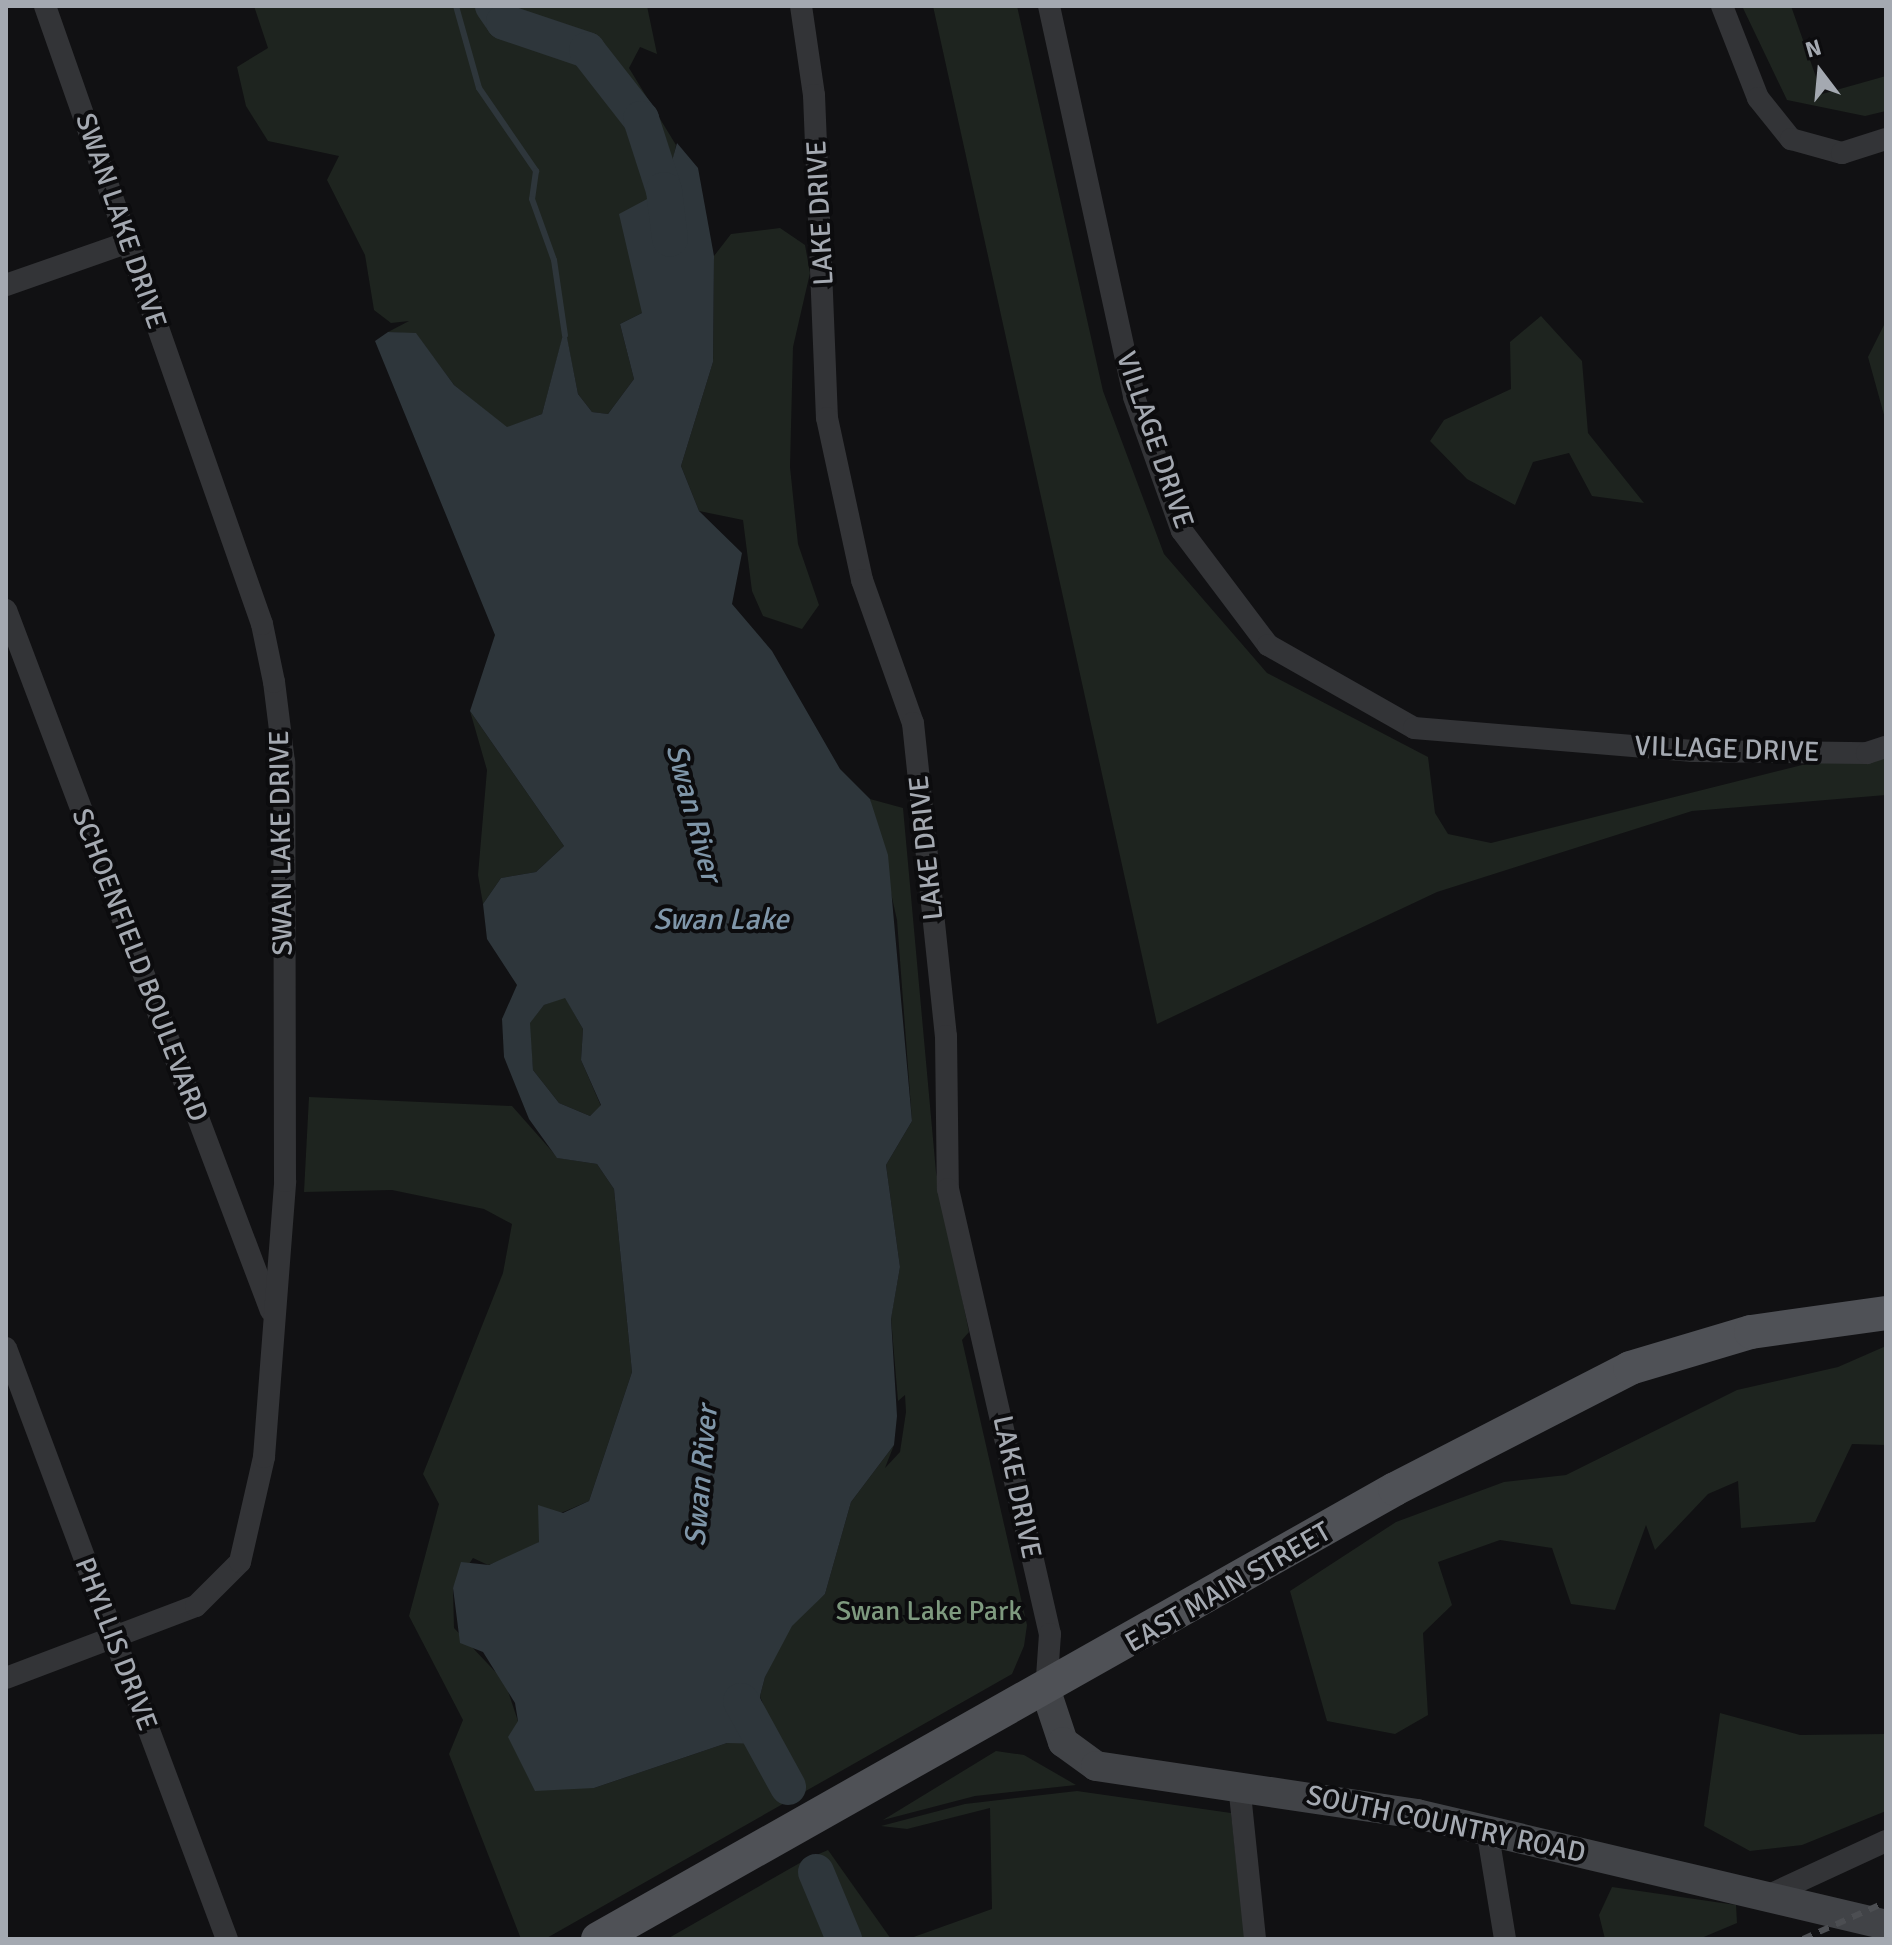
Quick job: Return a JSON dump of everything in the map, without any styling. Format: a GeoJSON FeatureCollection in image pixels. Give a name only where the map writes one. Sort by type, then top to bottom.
{"type":"FeatureCollection","features":[{"type":"Feature","properties":{"kind":"main road","name":"EAST MAIN STREET"},"geometry":{"type":"LineString","coordinates":[[598,1939],[1046,1691],[1395,1489],[1630,1368],[1751,1332],[1886,1313]]}},
{"type":"Feature","properties":{"kind":"main road","name":"SOUTH COUNTRY ROAD"},"geometry":{"type":"LineString","coordinates":[[1046,1691],[1056,1730],[1086,1763],[1239,1784],[1487,1829],[1886,1925]]}},
{"type":"Feature","properties":{"kind":"street","name":"SWAN LAKE DRIVE"},"geometry":{"type":"LineString","coordinates":[[6,1678],[196,1606],[240,1562],[264,1457],[285,1181],[284,762],[274,682],[262,624],[45,6]]}},
{"type":"Feature","properties":{"kind":"street","name":"LAKE DRIVE"},"geometry":{"type":"LineString","coordinates":[[801,6],[814,95],[827,418],[862,580],[913,723],[946,1036],[948,1189],[1050,1634],[1046,1691]]}},
{"type":"Feature","properties":{"kind":"street","name":"VILLAGE DRIVE"},"geometry":{"type":"LineString","coordinates":[[1049,6],[1134,397],[1182,531],[1268,645],[1414,728],[1693,751],[1867,753],[1886,747]]}},
{"type":"Feature","properties":{"kind":"street"},"geometry":{"type":"LineString","coordinates":[[1722,6],[1758,98],[1791,139],[1842,153],[1886,139]]}},
{"type":"Feature","properties":{"kind":"street"},"geometry":{"type":"LineString","coordinates":[[6,285],[129,242]]}},
{"type":"Feature","properties":{"kind":"street","name":"SCHOENFIELD BOULEVARD"},"geometry":{"type":"LineString","coordinates":[[6,610],[275,1319]]}},
{"type":"Feature","properties":{"kind":"street","name":"PHYLLIS DRIVE"},"geometry":{"type":"LineString","coordinates":[[6,1348],[112,1640],[227,1939]]}},
{"type":"Feature","properties":{"kind":"street"},"geometry":{"type":"LineString","coordinates":[[1239,1784],[1255,1939]]}},
{"type":"Feature","properties":{"kind":"street"},"geometry":{"type":"LineString","coordinates":[[1487,1829],[1505,1939]]}},
{"type":"Feature","properties":{"kind":"street"},"geometry":{"type":"LineString","coordinates":[[1767,1896],[1886,1841]]}},
{"type":"Feature","properties":{"kind":"green space"},"geometry":{"type":"Polygon","coordinates":[[[254,6],[647,6],[657,54],[640,47],[629,68],[676,145],[642,313],[620,324],[634,379],[608,414],[592,412],[578,394],[565,329],[542,414],[507,428],[454,385],[416,334],[388,332],[409,321],[391,323],[374,310],[365,255],[327,180],[339,156],[268,141],[246,106],[237,67],[268,48],[254,6]]]}},
{"type":"Feature","properties":{"kind":"green space"},"geometry":{"type":"Polygon","coordinates":[[[933,6],[1017,6],[1103,391],[1164,554],[1267,673],[1428,757],[1435,813],[1448,834],[1491,843],[1886,744],[1886,795],[1692,811],[1437,892],[1157,1024],[933,6]]]}},
{"type":"Feature","properties":{"kind":"green space"},"geometry":{"type":"Polygon","coordinates":[[[1742,6],[1791,6],[1822,94],[1886,76],[1886,111],[1865,116],[1787,100],[1742,6]]]}},
{"type":"Feature","properties":{"kind":"green space"},"geometry":{"type":"Polygon","coordinates":[[[780,228],[805,245],[810,273],[793,347],[790,467],[798,544],[819,605],[802,629],[763,616],[752,591],[743,520],[699,511],[681,466],[713,362],[714,256],[731,234],[780,228]]]}},
{"type":"Feature","properties":{"kind":"green space"},"geometry":{"type":"Polygon","coordinates":[[[1541,316],[1582,361],[1588,433],[1644,503],[1592,496],[1569,453],[1533,462],[1515,505],[1467,479],[1430,441],[1444,420],[1511,389],[1510,342],[1541,316]]]}},
{"type":"Feature","properties":{"kind":"green space"},"geometry":{"type":"Polygon","coordinates":[[[1886,321],[1886,422],[1868,357],[1886,321]]]}},
{"type":"Feature","properties":{"kind":"green space"},"geometry":{"type":"Polygon","coordinates":[[[470,711],[564,846],[536,872],[501,878],[483,904],[478,875],[487,770],[470,711]]]}},
{"type":"Feature","properties":{"kind":"green space","name":"Swan Lake Park"},"geometry":{"type":"Polygon","coordinates":[[[870,799],[903,808],[936,1172],[969,1332],[962,1340],[1027,1625],[1024,1646],[1012,1674],[545,1939],[521,1939],[449,1754],[463,1720],[409,1616],[439,1504],[423,1474],[503,1273],[512,1224],[484,1209],[392,1190],[304,1192],[309,1097],[512,1106],[558,1158],[597,1164],[614,1189],[632,1372],[589,1501],[540,1522],[539,1542],[524,1554],[488,1565],[473,1558],[453,1588],[454,1628],[505,1682],[518,1721],[594,1788],[727,1743],[761,1743],[763,1750],[775,1736],[760,1696],[765,1677],[790,1624],[825,1594],[851,1502],[894,1445],[885,1468],[900,1452],[906,1412],[905,1395],[898,1401],[891,1318],[900,1267],[886,1165],[912,1121],[897,920],[870,799]]]}},
{"type":"Feature","properties":{"kind":"green space"},"geometry":{"type":"Polygon","coordinates":[[[565,997],[583,1029],[581,1060],[601,1106],[590,1116],[559,1103],[533,1070],[529,1023],[544,1005],[565,997]]]}},
{"type":"Feature","properties":{"kind":"green space"},"geometry":{"type":"Polygon","coordinates":[[[1886,1346],[1886,1445],[1852,1444],[1815,1522],[1741,1528],[1738,1481],[1708,1494],[1655,1550],[1646,1525],[1615,1610],[1571,1604],[1552,1548],[1500,1540],[1438,1562],[1452,1605],[1423,1633],[1428,1715],[1395,1734],[1327,1721],[1290,1591],[1396,1522],[1504,1482],[1566,1475],[1737,1390],[1838,1367],[1886,1346]]]}},
{"type":"Feature","properties":{"kind":"green space"},"geometry":{"type":"Polygon","coordinates":[[[1720,1713],[1800,1735],[1886,1734],[1886,1811],[1802,1845],[1750,1851],[1704,1826],[1720,1713]]]}},
{"type":"Feature","properties":{"kind":"green space"},"geometry":{"type":"Polygon","coordinates":[[[996,1751],[1024,1755],[1076,1785],[975,1796],[883,1820],[996,1751]]]}},
{"type":"Feature","properties":{"kind":"green space"},"geometry":{"type":"Polygon","coordinates":[[[1077,1791],[1231,1813],[1245,1939],[908,1939],[992,1909],[990,1808],[907,1829],[881,1826],[965,1804],[1077,1791]]]}},
{"type":"Feature","properties":{"kind":"green space"},"geometry":{"type":"Polygon","coordinates":[[[828,1850],[891,1939],[667,1939],[805,1860],[828,1850]]]}},
{"type":"Feature","properties":{"kind":"green space"},"geometry":{"type":"Polygon","coordinates":[[[1612,1887],[1736,1905],[1737,1923],[1699,1939],[1605,1939],[1599,1915],[1612,1887]]]}},
{"type":"Feature","properties":{"kind":"water","name":"Swan Lake"},"geometry":{"type":"Polygon","coordinates":[[[677,143],[698,168],[714,256],[713,362],[681,466],[699,511],[742,553],[732,604],[772,651],[840,769],[870,799],[888,855],[912,1121],[886,1165],[900,1267],[891,1319],[897,1416],[894,1445],[851,1502],[825,1594],[792,1626],[765,1677],[760,1696],[766,1744],[727,1743],[594,1788],[535,1791],[508,1737],[518,1721],[515,1703],[483,1652],[460,1643],[453,1588],[461,1562],[489,1565],[539,1542],[538,1505],[563,1513],[589,1501],[632,1372],[614,1189],[597,1164],[557,1158],[529,1119],[504,1057],[502,1019],[517,985],[487,939],[483,904],[501,878],[536,872],[564,846],[470,711],[495,635],[375,341],[388,332],[416,333],[454,385],[507,427],[542,414],[565,327],[578,394],[592,412],[608,414],[634,379],[620,324],[642,313],[619,214],[664,190],[677,143]],[[565,998],[544,1005],[530,1023],[533,1070],[559,1103],[590,1116],[601,1105],[581,1060],[583,1029],[565,998]]]}},
{"type":"Feature","properties":{"kind":"waterway"},"geometry":{"type":"LineString","coordinates":[[456,6],[479,88],[536,171],[532,199],[554,260],[565,335]]}},
{"type":"Feature","properties":{"kind":"waterway","name":"Swan River"},"geometry":{"type":"LineString","coordinates":[[493,6],[504,22],[587,50],[641,119],[664,190],[670,239]]}},
{"type":"Feature","properties":{"kind":"waterway","name":"Swan River"},"geometry":{"type":"LineString","coordinates":[[741,1701],[788,1787]]}},
{"type":"Feature","properties":{"kind":"waterway","name":"Swan River"},"geometry":{"type":"LineString","coordinates":[[816,1872],[844,1939]]}},
{"type":"Feature","properties":{"kind":"railway"},"geometry":{"type":"LineString","coordinates":[[1803,1939],[1886,1902]]}}]}
